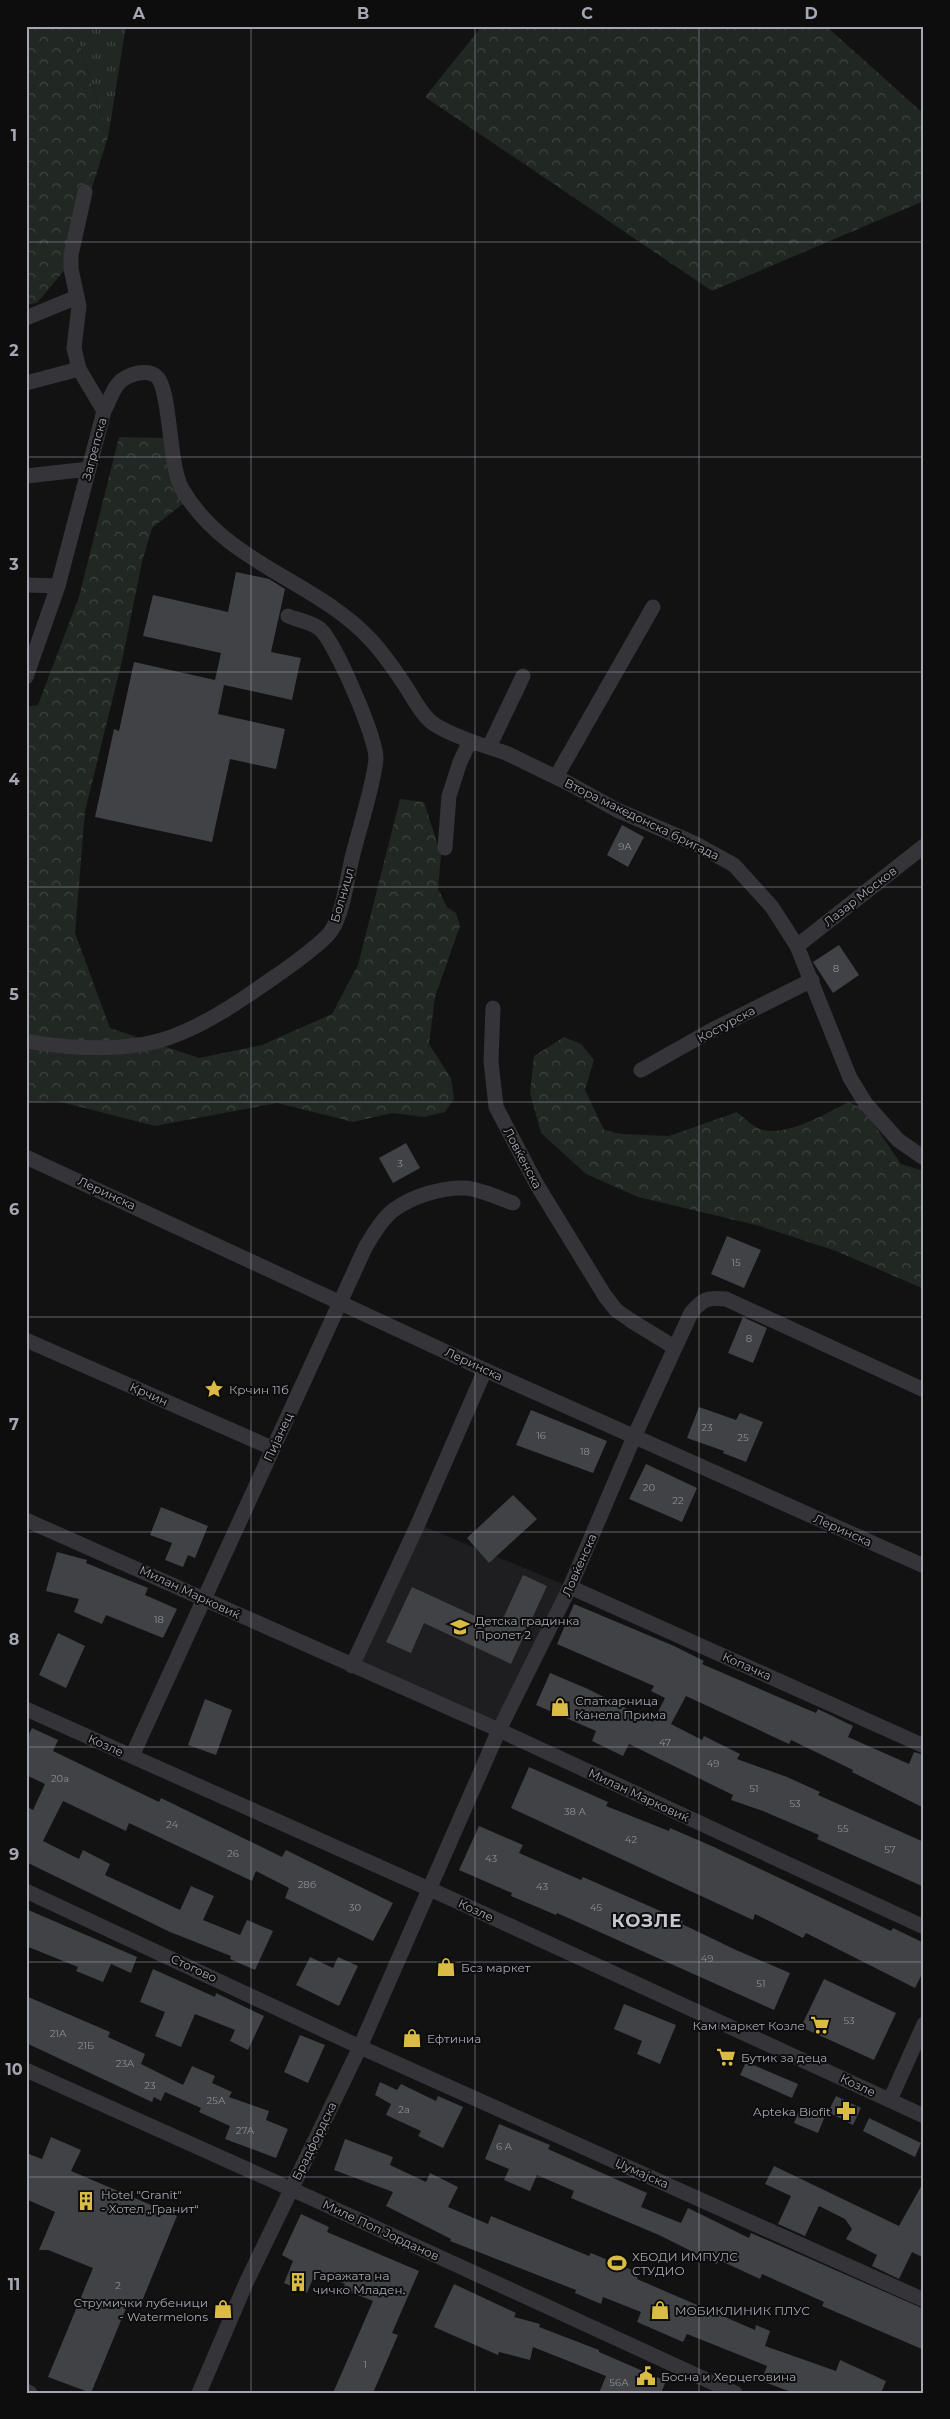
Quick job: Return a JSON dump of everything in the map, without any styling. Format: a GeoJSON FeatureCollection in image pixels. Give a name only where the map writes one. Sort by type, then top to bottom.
{"type":"FeatureCollection","features":[{"type":"Feature","properties":{"kind":"street","name":"Загрепска"},"geometry":{"type":"LineString","coordinates":[[26,677],[58,586],[104,411],[79,369],[74,348],[79,306],[70,255],[84,192]]}},
{"type":"Feature","properties":{"kind":"street"},"geometry":{"type":"LineString","coordinates":[[26,318],[77,297]]}},
{"type":"Feature","properties":{"kind":"street"},"geometry":{"type":"LineString","coordinates":[[26,383],[79,369]]}},
{"type":"Feature","properties":{"kind":"street","name":"Втора македонска бригада"},"geometry":{"type":"LineString","coordinates":[[104,411],[119,382],[136,374],[147,372],[156,376],[162,384],[165,397],[171,456],[181,487],[197,510],[231,543],[252,560],[339,612],[370,638],[397,673],[428,719],[440,728],[489,747],[556,777],[618,810],[696,844],[734,865],[772,907],[797,946],[850,1078],[866,1104],[898,1140],[924,1158]]}},
{"type":"Feature","properties":{"kind":"street"},"geometry":{"type":"LineString","coordinates":[[26,476],[89,469]]}},
{"type":"Feature","properties":{"kind":"street"},"geometry":{"type":"LineString","coordinates":[[26,585],[58,586]]}},
{"type":"Feature","properties":{"kind":"street"},"geometry":{"type":"LineString","coordinates":[[556,777],[653,607]]}},
{"type":"Feature","properties":{"kind":"street","name":"Болницл"},"geometry":{"type":"LineString","coordinates":[[26,1041],[52,1046],[83,1048],[138,1044],[167,1038],[196,1027],[246,997],[283,971],[331,931],[343,896],[376,758],[370,729],[334,649],[319,628],[288,616]]}},
{"type":"Feature","properties":{"kind":"street"},"geometry":{"type":"LineString","coordinates":[[489,747],[523,676]]}},
{"type":"Feature","properties":{"kind":"street"},"geometry":{"type":"LineString","coordinates":[[445,848],[448,796],[470,741]]}},
{"type":"Feature","properties":{"kind":"street","name":"Лазар Москов"},"geometry":{"type":"LineString","coordinates":[[797,946],[924,846]]}},
{"type":"Feature","properties":{"kind":"street","name":"Костурска"},"geometry":{"type":"LineString","coordinates":[[641,1070],[712,1030],[812,980]]}},
{"type":"Feature","properties":{"kind":"street","name":"Ловќенска"},"geometry":{"type":"LineString","coordinates":[[494,1008],[491,1061],[496,1107],[519,1153],[600,1288],[616,1310],[674,1347]]}},
{"type":"Feature","properties":{"kind":"street","name":"Леринска"},"geometry":{"type":"LineString","coordinates":[[26,1157],[485,1370],[924,1566]]}},
{"type":"Feature","properties":{"kind":"street","name":"Пијанец"},"geometry":{"type":"LineString","coordinates":[[132,1756],[364,1248],[381,1224],[395,1209],[426,1195],[466,1188],[513,1203]]}},
{"type":"Feature","properties":{"kind":"street","name":"Ловќенска"},"geometry":{"type":"LineString","coordinates":[[429,1890],[499,1730],[570,1587],[674,1347],[691,1313],[701,1301],[713,1298],[726,1299],[924,1390]]}},
{"type":"Feature","properties":{"kind":"street","name":"Крчин"},"geometry":{"type":"LineString","coordinates":[[26,1340],[272,1448]]}},
{"type":"Feature","properties":{"kind":"street"},"geometry":{"type":"LineString","coordinates":[[352,1666],[418,1524],[485,1370]]}},
{"type":"Feature","properties":{"kind":"street","name":"Милан Марковиќ"},"geometry":{"type":"LineString","coordinates":[[26,1520],[499,1730],[924,1927]]}},
{"type":"Feature","properties":{"kind":"street","name":"Копачка"},"geometry":{"type":"LineString","coordinates":[[570,1587],[924,1746]]}},
{"type":"Feature","properties":{"kind":"street","name":"Козле"},"geometry":{"type":"LineString","coordinates":[[26,1709],[429,1890],[924,2116]]}},
{"type":"Feature","properties":{"kind":"street","name":"Брадфордска"},"geometry":{"type":"LineString","coordinates":[[199,2393],[242,2292],[360,2046],[429,1890]]}},
{"type":"Feature","properties":{"kind":"street","name":"Стогово"},"geometry":{"type":"LineString","coordinates":[[26,1891],[360,2046]]}},
{"type":"Feature","properties":{"kind":"street"},"geometry":{"type":"LineString","coordinates":[[890,2100],[924,2024]]}},
{"type":"Feature","properties":{"kind":"street","name":"Џумајска"},"geometry":{"type":"LineString","coordinates":[[360,2046],[924,2300]]}},
{"type":"Feature","properties":{"kind":"street","name":"Миле Поп Јорданов"},"geometry":{"type":"LineString","coordinates":[[26,2070],[735,2393]]}},
{"type":"Feature","properties":{"kind":"shaded area","name":"Детска градинка Пролет 2"},"geometry":{"type":"Polygon","coordinates":[[[418,1524],[570,1587],[499,1730],[352,1666],[418,1524]]]}},
{"type":"Feature","properties":{"kind":"green space"},"geometry":{"type":"Polygon","coordinates":[[[26,26],[74,26],[108,137],[67,267],[37,303],[26,305],[26,26]]]}},
{"type":"Feature","properties":{"kind":"green space"},"geometry":{"type":"Polygon","coordinates":[[[74,26],[126,26],[108,137],[74,26]]]}},
{"type":"Feature","properties":{"kind":"green space"},"geometry":{"type":"Polygon","coordinates":[[[482,26],[826,26],[924,114],[924,201],[712,291],[425,97],[482,26]]]}},
{"type":"Feature","properties":{"kind":"green space"},"geometry":{"type":"Polygon","coordinates":[[[119,437],[163,438],[189,499],[152,528],[142,562],[122,661],[85,811],[75,933],[110,1028],[199,1058],[262,1045],[332,1014],[358,965],[400,799],[424,802],[441,855],[438,889],[447,907],[456,913],[460,926],[435,997],[429,1044],[451,1078],[454,1099],[445,1112],[424,1117],[392,1113],[353,1122],[277,1103],[155,1126],[57,1101],[26,1102],[26,707],[38,705],[79,597],[119,437]]]}},
{"type":"Feature","properties":{"kind":"green space"},"geometry":{"type":"Polygon","coordinates":[[[564,1037],[581,1044],[594,1060],[585,1090],[604,1130],[621,1134],[669,1136],[737,1112],[756,1127],[777,1131],[815,1119],[848,1102],[863,1108],[901,1164],[924,1171],[924,1289],[836,1251],[760,1226],[638,1197],[586,1174],[541,1133],[530,1093],[534,1056],[564,1037]]]}},
{"type":"Feature","properties":{"kind":"building"},"geometry":{"type":"Polygon","coordinates":[[[236,572],[269,579],[285,589],[271,652],[301,658],[292,700],[224,685],[218,714],[285,729],[276,769],[230,759],[212,842],[95,817],[114,729],[119,731],[134,662],[215,680],[221,653],[143,636],[153,595],[228,612],[236,572]]]}},
{"type":"Feature","properties":{"kind":"building"},"geometry":{"type":"Polygon","coordinates":[[[622,825],[644,837],[628,867],[607,855],[622,825]]]}},
{"type":"Feature","properties":{"kind":"building"},"geometry":{"type":"Polygon","coordinates":[[[839,945],[859,975],[833,993],[813,962],[839,945]]]}},
{"type":"Feature","properties":{"kind":"building"},"geometry":{"type":"Polygon","coordinates":[[[406,1143],[420,1168],[393,1183],[379,1158],[406,1143]]]}},
{"type":"Feature","properties":{"kind":"building"},"geometry":{"type":"Polygon","coordinates":[[[727,1236],[761,1250],[744,1288],[711,1274],[727,1236]]]}},
{"type":"Feature","properties":{"kind":"building"},"geometry":{"type":"Polygon","coordinates":[[[743,1317],[767,1328],[753,1363],[728,1353],[743,1317]]]}},
{"type":"Feature","properties":{"kind":"building"},"geometry":{"type":"Polygon","coordinates":[[[699,1407],[736,1420],[740,1413],[763,1422],[746,1462],[723,1453],[724,1451],[687,1438],[699,1407]]]}},
{"type":"Feature","properties":{"kind":"building"},"geometry":{"type":"Polygon","coordinates":[[[531,1410],[607,1441],[593,1473],[516,1445],[531,1410]]]}},
{"type":"Feature","properties":{"kind":"building"},"geometry":{"type":"Polygon","coordinates":[[[646,1464],[697,1488],[682,1522],[629,1499],[646,1464]]]}},
{"type":"Feature","properties":{"kind":"building"},"geometry":{"type":"Polygon","coordinates":[[[513,1495],[537,1519],[489,1563],[467,1538],[513,1495]]]}},
{"type":"Feature","properties":{"kind":"building"},"geometry":{"type":"Polygon","coordinates":[[[161,1507],[208,1526],[195,1558],[188,1555],[183,1567],[165,1560],[172,1543],[150,1535],[161,1507]]]}},
{"type":"Feature","properties":{"kind":"building"},"geometry":{"type":"Polygon","coordinates":[[[57,1552],[87,1560],[86,1563],[148,1588],[145,1595],[177,1609],[163,1638],[106,1615],[102,1624],[74,1612],[79,1599],[46,1591],[57,1552]]]}},
{"type":"Feature","properties":{"kind":"building","name":"Детска градинка Пролет 2"},"geometry":{"type":"Polygon","coordinates":[[[523,1575],[547,1586],[511,1664],[424,1623],[411,1653],[386,1642],[412,1587],[499,1627],[523,1575]]]}},
{"type":"Feature","properties":{"kind":"building"},"geometry":{"type":"Polygon","coordinates":[[[574,1604],[674,1646],[704,1661],[702,1664],[776,1696],[816,1713],[818,1709],[853,1726],[848,1737],[909,1764],[914,1752],[924,1755],[924,1808],[852,1772],[853,1770],[791,1740],[789,1744],[686,1696],[671,1724],[702,1740],[704,1736],[740,1754],[737,1759],[787,1777],[820,1792],[818,1795],[924,1842],[924,1887],[817,1839],[819,1835],[763,1811],[731,1800],[733,1795],[629,1744],[623,1756],[592,1741],[596,1731],[536,1705],[550,1673],[588,1689],[653,1722],[665,1698],[651,1691],[654,1686],[557,1644],[574,1604]]]}},
{"type":"Feature","properties":{"kind":"building"},"geometry":{"type":"Polygon","coordinates":[[[58,1633],[85,1646],[66,1688],[39,1675],[58,1633]]]}},
{"type":"Feature","properties":{"kind":"building"},"geometry":{"type":"Polygon","coordinates":[[[205,1699],[232,1710],[216,1755],[188,1745],[205,1699]]]}},
{"type":"Feature","properties":{"kind":"building"},"geometry":{"type":"Polygon","coordinates":[[[32,1728],[58,1740],[53,1751],[159,1802],[161,1798],[282,1857],[286,1850],[393,1903],[373,1941],[285,1898],[289,1888],[256,1871],[252,1881],[129,1823],[126,1831],[63,1801],[43,1841],[79,1859],[83,1850],[110,1864],[105,1875],[180,1910],[191,1886],[214,1896],[203,1920],[240,1935],[247,1920],[273,1931],[255,1970],[230,1959],[231,1956],[170,1932],[26,1862],[26,1806],[33,1810],[45,1784],[26,1775],[26,1740],[32,1728]]]}},
{"type":"Feature","properties":{"kind":"building"},"geometry":{"type":"Polygon","coordinates":[[[529,1767],[608,1802],[606,1806],[669,1831],[670,1828],[891,1931],[893,1928],[924,1943],[924,1970],[915,1988],[806,1933],[803,1938],[755,1914],[753,1920],[511,1808],[529,1767]]]}},
{"type":"Feature","properties":{"kind":"building"},"geometry":{"type":"Polygon","coordinates":[[[479,1826],[523,1845],[519,1853],[581,1880],[583,1877],[683,1921],[682,1924],[790,1973],[774,2010],[557,1913],[556,1915],[511,1896],[512,1893],[459,1870],[479,1826]]]}},
{"type":"Feature","properties":{"kind":"building"},"geometry":{"type":"Polygon","coordinates":[[[26,1909],[137,1957],[131,1973],[111,1964],[103,1982],[76,1971],[78,1967],[26,1946],[26,1909]]]}},
{"type":"Feature","properties":{"kind":"building"},"geometry":{"type":"Polygon","coordinates":[[[310,1957],[333,1968],[338,1957],[358,1966],[339,2006],[296,1985],[310,1957]]]}},
{"type":"Feature","properties":{"kind":"building"},"geometry":{"type":"Polygon","coordinates":[[[153,1969],[215,1997],[216,1993],[264,2016],[248,2050],[230,2041],[235,2030],[195,2014],[181,2047],[155,2036],[165,2012],[140,2002],[153,1969]]]}},
{"type":"Feature","properties":{"kind":"building"},"geometry":{"type":"Polygon","coordinates":[[[824,1979],[896,2013],[874,2060],[801,2027],[824,1979]]]}},
{"type":"Feature","properties":{"kind":"building"},"geometry":{"type":"Polygon","coordinates":[[[26,1996],[110,2032],[108,2037],[145,2054],[141,2064],[183,2085],[192,2066],[215,2076],[212,2083],[232,2092],[229,2097],[269,2111],[266,2120],[288,2129],[276,2158],[225,2139],[230,2126],[199,2112],[201,2108],[165,2092],[161,2101],[154,2097],[152,2102],[26,2043],[26,1996]]]}},
{"type":"Feature","properties":{"kind":"building"},"geometry":{"type":"Polygon","coordinates":[[[624,2004],[676,2025],[660,2064],[637,2054],[642,2041],[614,2029],[624,2004]]]}},
{"type":"Feature","properties":{"kind":"building"},"geometry":{"type":"Polygon","coordinates":[[[300,2035],[325,2045],[308,2083],[284,2072],[300,2035]]]}},
{"type":"Feature","properties":{"kind":"building"},"geometry":{"type":"Polygon","coordinates":[[[746,2062],[798,2084],[792,2098],[740,2075],[746,2062]]]}},
{"type":"Feature","properties":{"kind":"building"},"geometry":{"type":"Polygon","coordinates":[[[380,2082],[397,2090],[401,2084],[436,2101],[438,2096],[463,2107],[443,2148],[418,2136],[421,2131],[386,2115],[391,2104],[375,2095],[380,2082]]]}},
{"type":"Feature","properties":{"kind":"building"},"geometry":{"type":"Polygon","coordinates":[[[836,2096],[861,2108],[853,2125],[828,2112],[836,2096]]]}},
{"type":"Feature","properties":{"kind":"building"},"geometry":{"type":"Polygon","coordinates":[[[801,2106],[825,2116],[818,2133],[794,2123],[801,2106]]]}},
{"type":"Feature","properties":{"kind":"building"},"geometry":{"type":"Polygon","coordinates":[[[869,2118],[921,2143],[915,2157],[863,2131],[869,2118]]]}},
{"type":"Feature","properties":{"kind":"building"},"geometry":{"type":"Polygon","coordinates":[[[499,2124],[550,2145],[548,2149],[647,2193],[641,2207],[681,2223],[688,2208],[749,2238],[751,2233],[924,2309],[924,2350],[822,2306],[824,2302],[762,2274],[760,2279],[719,2260],[717,2264],[659,2235],[571,2198],[574,2191],[537,2175],[530,2191],[504,2180],[509,2169],[485,2159],[499,2124]]]}},
{"type":"Feature","properties":{"kind":"building"},"geometry":{"type":"Polygon","coordinates":[[[51,2137],[81,2150],[71,2171],[177,2216],[140,2306],[129,2301],[91,2393],[48,2377],[93,2268],[48,2250],[39,2250],[55,2212],[26,2199],[26,2153],[42,2159],[51,2137]]]}},
{"type":"Feature","properties":{"kind":"building"},"geometry":{"type":"Polygon","coordinates":[[[345,2139],[393,2157],[390,2165],[426,2182],[430,2173],[458,2187],[448,2207],[488,2224],[491,2216],[589,2256],[591,2253],[639,2273],[637,2279],[755,2330],[756,2325],[770,2331],[765,2346],[836,2371],[840,2360],[886,2381],[881,2393],[794,2393],[761,2381],[767,2366],[687,2334],[683,2342],[637,2322],[641,2312],[603,2297],[601,2304],[575,2293],[576,2290],[450,2241],[451,2239],[386,2206],[393,2192],[334,2170],[345,2139]]]}},
{"type":"Feature","properties":{"kind":"building"},"geometry":{"type":"Polygon","coordinates":[[[774,2166],[899,2226],[924,2181],[924,2258],[912,2252],[899,2279],[872,2266],[877,2255],[846,2239],[852,2229],[845,2219],[819,2206],[805,2236],[778,2224],[791,2196],[765,2184],[774,2166]]]}},
{"type":"Feature","properties":{"kind":"building"},"geometry":{"type":"Polygon","coordinates":[[[301,2214],[329,2227],[327,2232],[419,2271],[392,2333],[398,2335],[373,2393],[333,2393],[373,2301],[343,2289],[345,2284],[316,2271],[307,2293],[284,2283],[293,2261],[282,2255],[301,2214]]]}},
{"type":"Feature","properties":{"kind":"building"},"geometry":{"type":"Polygon","coordinates":[[[454,2284],[516,2313],[514,2317],[540,2324],[539,2327],[599,2350],[599,2352],[666,2381],[661,2393],[599,2393],[606,2376],[533,2347],[530,2360],[499,2352],[498,2355],[434,2327],[454,2284]]]}},
{"type":"Feature","properties":{"kind":"place","name":"Крчин 11б"},"geometry":{"type":"Point","coordinates":[214,1389]}},
{"type":"Feature","properties":{"kind":"place","name":"Детска градинка Пролет 2"},"geometry":{"type":"Point","coordinates":[460,1627]}},
{"type":"Feature","properties":{"kind":"place","name":"Спаткарница Канела Прима"},"geometry":{"type":"Point","coordinates":[560,1707]}},
{"type":"Feature","properties":{"kind":"place","name":"Бсз маркет"},"geometry":{"type":"Point","coordinates":[446,1967]}},
{"type":"Feature","properties":{"kind":"place","name":"Кам маркет Козле"},"geometry":{"type":"Point","coordinates":[820,2025]}},
{"type":"Feature","properties":{"kind":"place","name":"Ефтиниа"},"geometry":{"type":"Point","coordinates":[412,2038]}},
{"type":"Feature","properties":{"kind":"place","name":"Бутик за деца"},"geometry":{"type":"Point","coordinates":[726,2057]}},
{"type":"Feature","properties":{"kind":"place","name":"Apteka Biofit"},"geometry":{"type":"Point","coordinates":[846,2111]}},
{"type":"Feature","properties":{"kind":"place","name":"Hotel \"Granit\" - Хотел „Гранит“"},"geometry":{"type":"Point","coordinates":[86,2201]}},
{"type":"Feature","properties":{"kind":"place","name":"ХБОДИ ИМПУЛС СТУДИО"},"geometry":{"type":"Point","coordinates":[617,2263]}},
{"type":"Feature","properties":{"kind":"place","name":"Гаражата на чичко Младен."},"geometry":{"type":"Point","coordinates":[298,2282]}},
{"type":"Feature","properties":{"kind":"place","name":"Струмички лубеници - Watermelons"},"geometry":{"type":"Point","coordinates":[223,2309]}},
{"type":"Feature","properties":{"kind":"place","name":"МОБИКЛИНИК ПЛУС"},"geometry":{"type":"Point","coordinates":[660,2310]}},
{"type":"Feature","properties":{"kind":"place","name":"Босна и Херцеговина"},"geometry":{"type":"Point","coordinates":[646,2376]}},
{"type":"Feature","properties":{"kind":"district","name":"КОЗЛЕ"},"geometry":{"type":"Point","coordinates":[647,1921]}}]}
